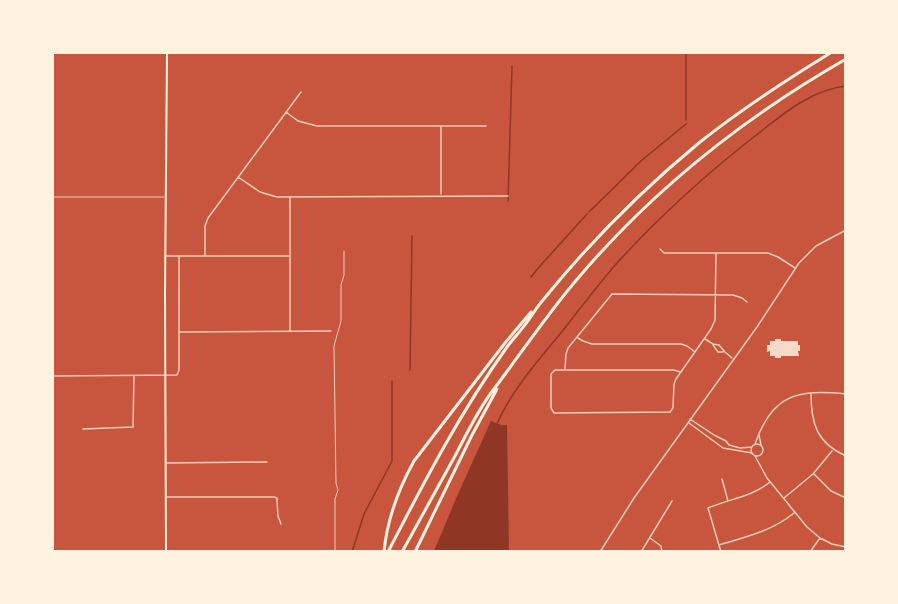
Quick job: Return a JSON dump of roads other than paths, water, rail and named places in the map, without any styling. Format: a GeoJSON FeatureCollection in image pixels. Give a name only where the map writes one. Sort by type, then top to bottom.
{"type":"FeatureCollection","features":[{"type":"Feature","properties":{"kind":"highway"},"geometry":{"type":"LineString","coordinates":[[386,552],[389,522],[399,492],[414,461],[505,342],[614,220],[664,173],[746,107],[832,52]]}},
{"type":"Feature","properties":{"kind":"highway"},"geometry":{"type":"LineString","coordinates":[[415,552],[501,382],[536,331],[575,282],[651,202],[710,151],[756,116],[846,59]]}},
{"type":"Feature","properties":{"kind":"highway"},"geometry":{"type":"LineString","coordinates":[[386,552],[470,403],[541,302]]}},
{"type":"Feature","properties":{"kind":"highway"},"geometry":{"type":"LineString","coordinates":[[402,552],[472,425],[491,393],[501,382]]}},
{"type":"Feature","properties":{"kind":"main road"},"geometry":{"type":"LineString","coordinates":[[166,552],[167,52]]}},
{"type":"Feature","properties":{"kind":"street"},"geometry":{"type":"LineString","coordinates":[[205,256],[206,222],[301,92]]}},
{"type":"Feature","properties":{"kind":"street"},"geometry":{"type":"LineString","coordinates":[[286,112],[298,121],[317,126],[486,126]]}},
{"type":"Feature","properties":{"kind":"street"},"geometry":{"type":"LineString","coordinates":[[441,126],[441,196]]}},
{"type":"Feature","properties":{"kind":"street"},"geometry":{"type":"LineString","coordinates":[[238,177],[260,192],[277,197],[508,196]]}},
{"type":"Feature","properties":{"kind":"street"},"geometry":{"type":"LineString","coordinates":[[290,197],[290,332]]}},
{"type":"Feature","properties":{"kind":"street"},"geometry":{"type":"LineString","coordinates":[[600,552],[634,498],[772,305],[795,268],[816,246],[846,230]]}},
{"type":"Feature","properties":{"kind":"street"},"geometry":{"type":"LineString","coordinates":[[660,249],[668,253],[768,253],[795,268]]}},
{"type":"Feature","properties":{"kind":"street"},"geometry":{"type":"LineString","coordinates":[[680,372],[674,370],[555,370],[551,374],[551,408],[554,413],[670,412],[674,408],[674,384],[715,321],[716,254]]}},
{"type":"Feature","properties":{"kind":"street"},"geometry":{"type":"LineString","coordinates":[[165,256],[290,256]]}},
{"type":"Feature","properties":{"kind":"street"},"geometry":{"type":"LineString","coordinates":[[52,376],[175,375],[179,370],[179,256]]}},
{"type":"Feature","properties":{"kind":"street"},"geometry":{"type":"LineString","coordinates":[[565,370],[568,348],[610,296],[616,294],[716,295],[736,296],[747,302]]}},
{"type":"Feature","properties":{"kind":"street"},"geometry":{"type":"LineString","coordinates":[[179,332],[331,331]]}},
{"type":"Feature","properties":{"kind":"street"},"geometry":{"type":"LineString","coordinates":[[577,337],[592,344],[681,344],[695,352]]}},
{"type":"Feature","properties":{"kind":"street"},"geometry":{"type":"LineString","coordinates":[[705,338],[718,352],[725,352]]}},
{"type":"Feature","properties":{"kind":"street"},"geometry":{"type":"LineString","coordinates":[[713,344],[719,345],[734,359]]}},
{"type":"Feature","properties":{"kind":"street"},"geometry":{"type":"LineString","coordinates":[[83,429],[133,427],[134,375]]}},
{"type":"Feature","properties":{"kind":"street"},"geometry":{"type":"LineString","coordinates":[[690,418],[729,445],[752,447],[766,418],[778,405],[794,396],[811,393],[846,394]]}},
{"type":"Feature","properties":{"kind":"street"},"geometry":{"type":"LineString","coordinates":[[811,393],[811,414],[821,438],[833,449],[846,456]]}},
{"type":"Feature","properties":{"kind":"street"},"geometry":{"type":"LineString","coordinates":[[688,422],[723,448],[752,453],[770,482],[810,531],[832,544],[846,547]]}},
{"type":"Feature","properties":{"kind":"street"},"geometry":{"type":"LineString","coordinates":[[759,434],[764,450],[760,465]]}},
{"type":"Feature","properties":{"kind":"street"},"geometry":{"type":"LineString","coordinates":[[717,445],[721,438]]}},
{"type":"Feature","properties":{"kind":"street"},"geometry":{"type":"LineString","coordinates":[[755,444],[761,445]]}},
{"type":"Feature","properties":{"kind":"street"},"geometry":{"type":"LineString","coordinates":[[752,447],[752,453]]}},
{"type":"Feature","properties":{"kind":"street"},"geometry":{"type":"LineString","coordinates":[[783,498],[813,474],[833,449]]}},
{"type":"Feature","properties":{"kind":"street"},"geometry":{"type":"LineString","coordinates":[[755,456],[761,455]]}},
{"type":"Feature","properties":{"kind":"street"},"geometry":{"type":"LineString","coordinates":[[165,463],[267,462]]}},
{"type":"Feature","properties":{"kind":"street"},"geometry":{"type":"LineString","coordinates":[[813,474],[827,488],[846,498]]}},
{"type":"Feature","properties":{"kind":"street"},"geometry":{"type":"LineString","coordinates":[[722,478],[729,501]]}},
{"type":"Feature","properties":{"kind":"street"},"geometry":{"type":"LineString","coordinates":[[721,552],[708,508],[758,492],[770,482]]}},
{"type":"Feature","properties":{"kind":"street"},"geometry":{"type":"LineString","coordinates":[[166,497],[274,497],[277,498],[281,524]]}},
{"type":"Feature","properties":{"kind":"street"},"geometry":{"type":"LineString","coordinates":[[640,552],[672,501]]}},
{"type":"Feature","properties":{"kind":"street"},"geometry":{"type":"LineString","coordinates":[[719,545],[770,529],[795,512]]}},
{"type":"Feature","properties":{"kind":"street"},"geometry":{"type":"LineString","coordinates":[[649,537],[661,546],[662,552]]}},
{"type":"Feature","properties":{"kind":"street"},"geometry":{"type":"LineString","coordinates":[[810,552],[820,538]]}},
{"type":"Feature","properties":{"kind":"street"},"geometry":{"type":"LineString","coordinates":[[177,552],[206,551]]}},
{"type":"Feature","properties":{"kind":"lane"},"geometry":{"type":"LineString","coordinates":[[52,197],[166,197]]}},
{"type":"Feature","properties":{"kind":"lane"},"geometry":{"type":"LineString","coordinates":[[335,552],[335,499],[338,490],[336,483],[334,346],[341,321],[344,251]]}},
{"type":"Feature","properties":{"kind":"waterway"},"geometry":{"type":"LineString","coordinates":[[686,52],[686,120]]}},
{"type":"Feature","properties":{"kind":"waterway"},"geometry":{"type":"LineString","coordinates":[[508,201],[512,66]]}},
{"type":"Feature","properties":{"kind":"waterway"},"geometry":{"type":"LineString","coordinates":[[497,424],[517,388],[595,289],[666,213],[718,166],[786,112],[820,93],[846,86]]}},
{"type":"Feature","properties":{"kind":"waterway"},"geometry":{"type":"LineString","coordinates":[[589,212],[642,160],[686,124]]}},
{"type":"Feature","properties":{"kind":"waterway"},"geometry":{"type":"LineString","coordinates":[[531,277],[587,214]]}},
{"type":"Feature","properties":{"kind":"waterway"},"geometry":{"type":"LineString","coordinates":[[410,370],[412,236]]}},
{"type":"Feature","properties":{"kind":"waterway"},"geometry":{"type":"LineString","coordinates":[[352,552],[364,514],[392,461],[392,381]]}}]}
